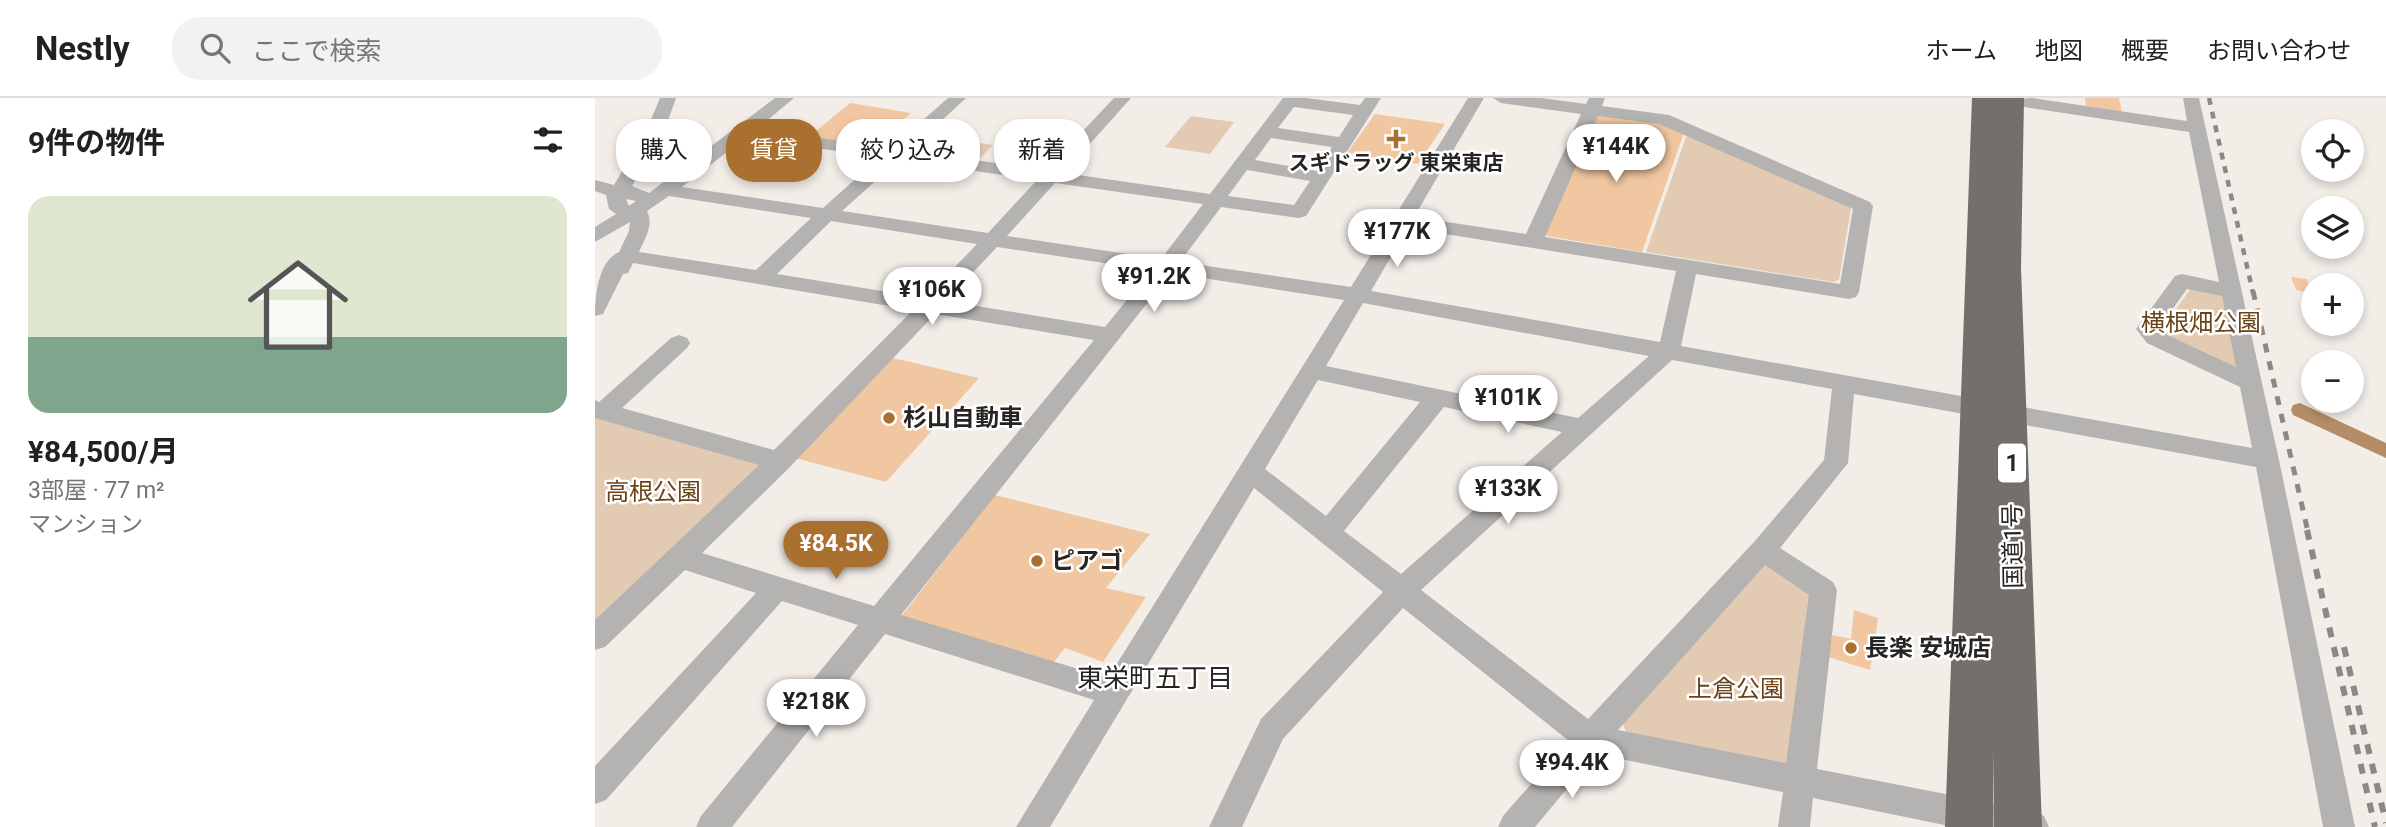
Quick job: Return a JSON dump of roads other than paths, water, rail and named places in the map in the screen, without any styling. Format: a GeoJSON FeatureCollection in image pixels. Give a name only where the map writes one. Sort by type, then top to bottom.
{"type":"FeatureCollection","features":[{"type":"Feature","properties":{"kind":"highway","name":"国道1号"},"geometry":{"type":"LineString","coordinates":[[1970,820],[2006,268],[2002,99]]}},
{"type":"Feature","properties":{"kind":"highway","name":"国道1号"},"geometry":{"type":"LineString","coordinates":[[1995,411],[2023,826]]}},
{"type":"Feature","properties":{"kind":"street"},"geometry":{"type":"LineString","coordinates":[[595,323],[639,231],[638,208],[621,187],[656,129],[668,98]]}},
{"type":"Feature","properties":{"kind":"street"},"geometry":{"type":"LineString","coordinates":[[758,119],[786,98]]}},
{"type":"Feature","properties":{"kind":"street"},"geometry":{"type":"LineString","coordinates":[[934,119],[958,98]]}},
{"type":"Feature","properties":{"kind":"street"},"geometry":{"type":"LineString","coordinates":[[1090,134],[1123,98]]}},
{"type":"Feature","properties":{"kind":"street"},"geometry":{"type":"LineString","coordinates":[[1031,827],[1251,472],[1476,98]]}},
{"type":"Feature","properties":{"kind":"street"},"geometry":{"type":"LineString","coordinates":[[1402,221],[1849,292],[1863,206],[1663,119],[1594,104],[1501,98]]}},
{"type":"Feature","properties":{"kind":"street"},"geometry":{"type":"LineString","coordinates":[[2191,98],[2267,460],[2339,827]]}},
{"type":"Feature","properties":{"kind":"street"},"geometry":{"type":"LineString","coordinates":[[712,827],[1166,266],[1215,201],[1243,164],[1268,132],[1291,99],[1368,104],[1299,212],[1215,201],[1079,182]]}},
{"type":"Feature","properties":{"kind":"street"},"geometry":{"type":"LineString","coordinates":[[2002,99],[2197,128]]}},
{"type":"Feature","properties":{"kind":"street"},"geometry":{"type":"LineString","coordinates":[[1533,240],[1594,104]]}},
{"type":"Feature","properties":{"kind":"street"},"geometry":{"type":"LineString","coordinates":[[1268,132],[1343,143]]}},
{"type":"Feature","properties":{"kind":"street"},"geometry":{"type":"LineString","coordinates":[[595,236],[666,190],[726,143]]}},
{"type":"Feature","properties":{"kind":"street"},"geometry":{"type":"LineString","coordinates":[[1243,164],[1321,177]]}},
{"type":"Feature","properties":{"kind":"street"},"geometry":{"type":"LineString","coordinates":[[761,277],[863,182]]}},
{"type":"Feature","properties":{"kind":"street"},"geometry":{"type":"LineString","coordinates":[[595,638],[779,461],[1046,182]]}},
{"type":"Feature","properties":{"kind":"street"},"geometry":{"type":"LineString","coordinates":[[597,185],[615,192],[618,209],[638,208]]}},
{"type":"Feature","properties":{"kind":"street"},"geometry":{"type":"LineString","coordinates":[[666,190],[1356,295],[2267,460]]}},
{"type":"Feature","properties":{"kind":"street"},"geometry":{"type":"LineString","coordinates":[[595,309],[619,259],[627,256],[1109,335]]}},
{"type":"Feature","properties":{"kind":"street"},"geometry":{"type":"LineString","coordinates":[[1225,827],[1272,729],[1402,590],[1669,350],[1688,265]]}},
{"type":"Feature","properties":{"kind":"street"},"geometry":{"type":"LineString","coordinates":[[2232,291],[2182,281],[2147,329],[2155,338],[2249,382]]}},
{"type":"Feature","properties":{"kind":"street"},"geometry":{"type":"LineString","coordinates":[[600,410],[679,343]]}},
{"type":"Feature","properties":{"kind":"street"},"geometry":{"type":"LineString","coordinates":[[1311,371],[1584,428]]}},
{"type":"Feature","properties":{"kind":"street"},"geometry":{"type":"LineString","coordinates":[[1514,827],[1590,739],[1763,550],[1836,463],[1844,382]]}},
{"type":"Feature","properties":{"kind":"street"},"geometry":{"type":"LineString","coordinates":[[1329,531],[1431,403],[1441,398]]}},
{"type":"Feature","properties":{"kind":"street"},"geometry":{"type":"LineString","coordinates":[[600,410],[779,461]]}},
{"type":"Feature","properties":{"kind":"street"},"geometry":{"type":"LineString","coordinates":[[1251,472],[1590,739],[1970,820],[2023,826]]}},
{"type":"Feature","properties":{"kind":"street"},"geometry":{"type":"LineString","coordinates":[[1763,550],[1823,590],[1794,827]]}},
{"type":"Feature","properties":{"kind":"street"},"geometry":{"type":"LineString","coordinates":[[681,558],[1112,693]]}},
{"type":"Feature","properties":{"kind":"street"},"geometry":{"type":"LineString","coordinates":[[595,789],[777,588]]}},
{"type":"Feature","properties":{"kind":"waterway"},"geometry":{"type":"LineString","coordinates":[[2300,410],[2386,451]]}},
{"type":"Feature","properties":{"kind":"railway"},"geometry":{"type":"LineString","coordinates":[[2209,98],[2253,293]]}},
{"type":"Feature","properties":{"kind":"railway"},"geometry":{"type":"LineString","coordinates":[[2253,291],[2308,532]]}},
{"type":"Feature","properties":{"kind":"railway"},"geometry":{"type":"LineString","coordinates":[[2307,530],[2375,827]]}},
{"type":"Feature","properties":{"kind":"railway"},"geometry":{"type":"LineString","coordinates":[[2344,647],[2386,823]]}},
{"type":"Feature","properties":{"kind":"place","name":"スギドラッグ 東栄東店"},"geometry":{"type":"Point","coordinates":[1396,139]}},
{"type":"Feature","properties":{"kind":"place","name":"杉山自動車"},"geometry":{"type":"Point","coordinates":[889,418]}},
{"type":"Feature","properties":{"kind":"place","name":"ピアゴ"},"geometry":{"type":"Point","coordinates":[1037,561]}},
{"type":"Feature","properties":{"kind":"place","name":"長楽 安城店"},"geometry":{"type":"Point","coordinates":[1851,648]}},
{"type":"Feature","properties":{"kind":"district","name":"東栄町五丁目"},"geometry":{"type":"Point","coordinates":[1155,678]}},
{"type":"Feature","properties":{"kind":"park label","name":"横根畑公園"},"geometry":{"type":"Point","coordinates":[2201,323]}},
{"type":"Feature","properties":{"kind":"park label","name":"高根公園"},"geometry":{"type":"Point","coordinates":[653,492]}},
{"type":"Feature","properties":{"kind":"park label","name":"上倉公園"},"geometry":{"type":"Point","coordinates":[1736,689]}}]}
